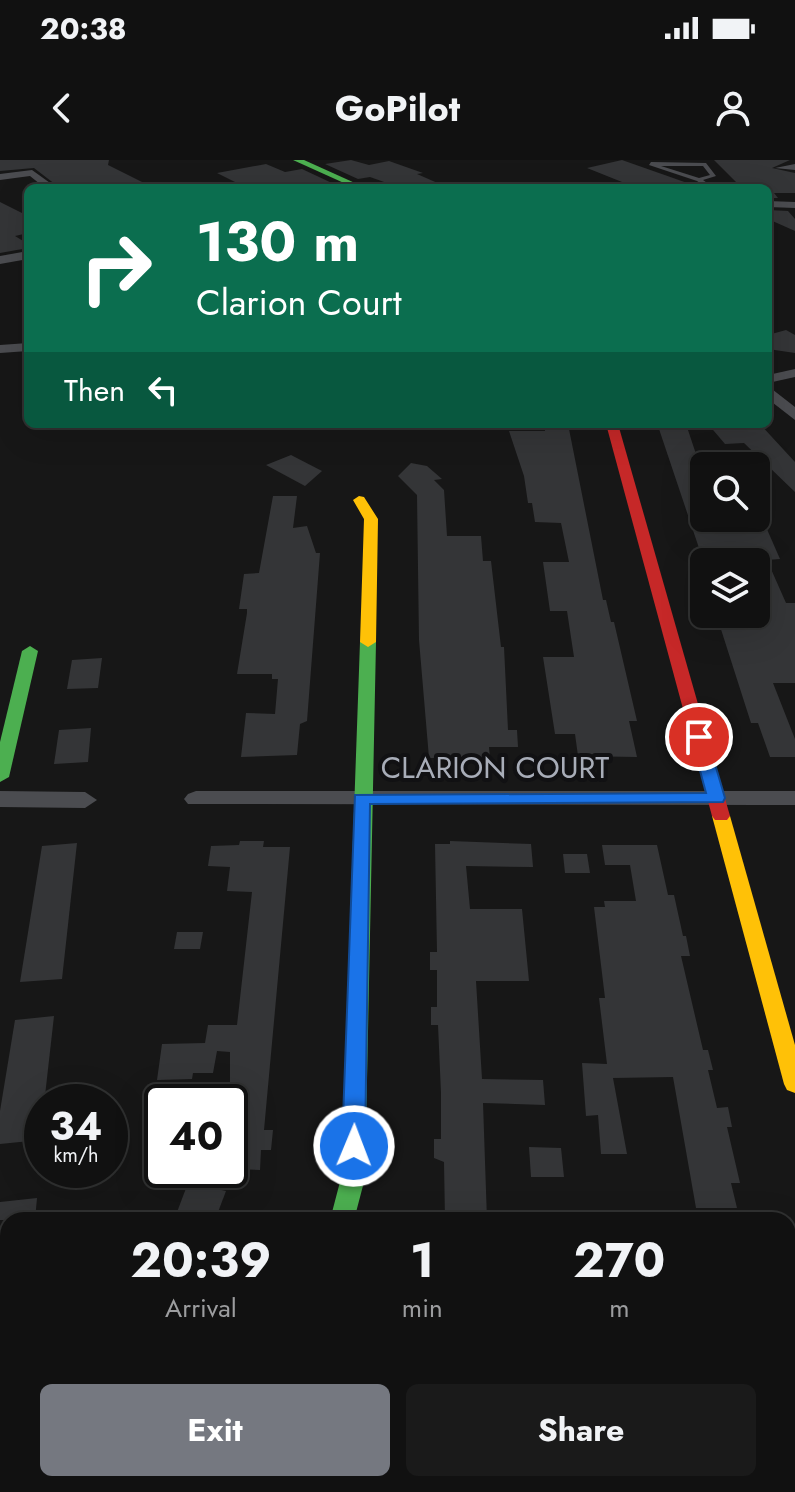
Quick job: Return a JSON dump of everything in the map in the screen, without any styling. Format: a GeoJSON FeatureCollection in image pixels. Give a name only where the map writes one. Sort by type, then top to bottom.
{"type":"FeatureCollection","features":[{"type":"Feature","properties":{"kind":"street"},"geometry":{"type":"LineString","coordinates":[[32,173],[31,169],[38,160]]}},
{"type":"Feature","properties":{"kind":"street"},"geometry":{"type":"LineString","coordinates":[[297,160],[353,184]]}},
{"type":"Feature","properties":{"kind":"street"},"geometry":{"type":"LineString","coordinates":[[780,168],[795,167]]}},
{"type":"Feature","properties":{"kind":"street"},"geometry":{"type":"LineString","coordinates":[[0,177],[32,173],[47,184]]}},
{"type":"Feature","properties":{"kind":"street"},"geometry":{"type":"LineString","coordinates":[[772,204],[795,205]]}},
{"type":"Feature","properties":{"kind":"street"},"geometry":{"type":"LineString","coordinates":[[0,260],[24,256]]}},
{"type":"Feature","properties":{"kind":"street"},"geometry":{"type":"LineString","coordinates":[[0,349],[24,347]]}},
{"type":"Feature","properties":{"kind":"street"},"geometry":{"type":"LineString","coordinates":[[772,378],[795,373]]}},
{"type":"Feature","properties":{"kind":"street"},"geometry":{"type":"LineString","coordinates":[[772,395],[795,415]]}},
{"type":"Feature","properties":{"kind":"street"},"geometry":{"type":"LineString","coordinates":[[613,428],[795,1084]]}},
{"type":"Feature","properties":{"kind":"street"},"geometry":{"type":"LineString","coordinates":[[346,1212],[353,1178],[371,519],[359,500]]}},
{"type":"Feature","properties":{"kind":"street"},"geometry":{"type":"LineString","coordinates":[[0,777],[30,651]]}},
{"type":"Feature","properties":{"kind":"street","name":"CLARION COURT"},"geometry":{"type":"LineString","coordinates":[[196,799],[795,798]]}},
{"type":"Feature","properties":{"kind":"street"},"geometry":{"type":"LineString","coordinates":[[0,799],[85,800]]}},
{"type":"Feature","properties":{"kind":"lane"},"geometry":{"type":"LineString","coordinates":[[699,180],[713,176],[704,164],[651,164],[705,184]]}},
{"type":"Feature","properties":{"kind":"building"},"geometry":{"type":"Polygon","coordinates":[[[0,160],[109,160],[108,165],[146,184],[55,184],[34,168],[0,171],[0,160]]]}},
{"type":"Feature","properties":{"kind":"building"},"geometry":{"type":"Polygon","coordinates":[[[351,160],[369,165],[389,161],[423,173],[417,174],[440,184],[390,184],[370,177],[358,179],[325,164],[351,160]]]}},
{"type":"Feature","properties":{"kind":"building"},"geometry":{"type":"Polygon","coordinates":[[[622,160],[690,184],[627,184],[587,168],[622,160]]]}},
{"type":"Feature","properties":{"kind":"building"},"geometry":{"type":"Polygon","coordinates":[[[714,160],[790,160],[772,168],[795,173],[795,193],[774,193],[778,198],[772,198],[772,184],[738,184],[714,160]]]}},
{"type":"Feature","properties":{"kind":"building"},"geometry":{"type":"Polygon","coordinates":[[[266,164],[285,172],[302,169],[334,184],[239,184],[217,173],[266,164]]]}},
{"type":"Feature","properties":{"kind":"building"},"geometry":{"type":"Polygon","coordinates":[[[0,202],[24,214],[24,234],[15,236],[24,242],[24,249],[0,253],[0,202]]]}},
{"type":"Feature","properties":{"kind":"building"},"geometry":{"type":"Polygon","coordinates":[[[772,210],[788,211],[795,219],[795,231],[772,221],[772,210]]]}},
{"type":"Feature","properties":{"kind":"building"},"geometry":{"type":"Polygon","coordinates":[[[786,330],[795,335],[795,353],[772,350],[772,334],[786,330]]]}},
{"type":"Feature","properties":{"kind":"building"},"geometry":{"type":"Polygon","coordinates":[[[545,428],[569,428],[603,600],[606,600],[611,622],[614,622],[637,721],[629,721],[637,757],[578,756],[575,734],[555,734],[543,657],[574,657],[567,611],[550,611],[543,562],[569,562],[561,523],[535,522],[509,431],[545,431],[545,428]]]}},
{"type":"Feature","properties":{"kind":"building"},"geometry":{"type":"Polygon","coordinates":[[[687,428],[695,452],[690,452],[690,521],[659,429],[687,428]]]}},
{"type":"Feature","properties":{"kind":"building"},"geometry":{"type":"Polygon","coordinates":[[[711,428],[764,428],[795,462],[795,492],[770,468],[770,452],[753,452],[744,443],[725,444],[711,428]]]}},
{"type":"Feature","properties":{"kind":"building"},"geometry":{"type":"Polygon","coordinates":[[[291,455],[322,471],[305,486],[266,465],[291,455]]]}},
{"type":"Feature","properties":{"kind":"building"},"geometry":{"type":"Polygon","coordinates":[[[411,463],[427,466],[442,479],[434,480],[444,490],[447,536],[481,536],[483,561],[491,561],[501,647],[504,647],[508,730],[517,730],[518,747],[489,747],[490,758],[429,758],[419,640],[417,495],[398,476],[411,463]]]}},
{"type":"Feature","properties":{"kind":"building"},"geometry":{"type":"Polygon","coordinates":[[[273,496],[297,496],[293,528],[307,526],[316,553],[320,553],[307,721],[300,724],[297,755],[241,757],[246,713],[275,714],[278,679],[272,679],[272,674],[237,674],[247,613],[247,609],[239,609],[244,574],[259,573],[273,496]]]}},
{"type":"Feature","properties":{"kind":"building"},"geometry":{"type":"Polygon","coordinates":[[[694,532],[768,532],[780,559],[770,560],[770,548],[699,548],[694,532]]]}},
{"type":"Feature","properties":{"kind":"building"},"geometry":{"type":"Polygon","coordinates":[[[770,567],[786,603],[795,603],[795,683],[773,683],[795,739],[795,757],[770,757],[758,723],[751,723],[721,628],[770,628],[770,567]]]}},
{"type":"Feature","properties":{"kind":"building"},"geometry":{"type":"Polygon","coordinates":[[[102,658],[98,688],[67,689],[72,660],[102,658]]]}},
{"type":"Feature","properties":{"kind":"building"},"geometry":{"type":"Polygon","coordinates":[[[91,728],[88,762],[54,764],[59,730],[91,728]]]}},
{"type":"Feature","properties":{"kind":"building"},"geometry":{"type":"Polygon","coordinates":[[[240,841],[264,841],[263,847],[290,847],[264,1130],[273,1130],[271,1150],[261,1150],[260,1170],[248,1170],[248,1084],[230,1084],[230,1052],[217,1051],[213,1073],[193,1073],[192,1079],[157,1080],[162,1044],[205,1043],[208,1025],[237,1025],[252,892],[227,891],[230,867],[208,866],[211,846],[239,845],[240,841]]]}},
{"type":"Feature","properties":{"kind":"building"},"geometry":{"type":"Polygon","coordinates":[[[450,841],[531,844],[533,867],[466,866],[470,909],[522,909],[529,981],[476,981],[482,1079],[543,1080],[545,1105],[483,1103],[487,1212],[445,1212],[444,1162],[434,1158],[434,1139],[441,1139],[438,1025],[431,1025],[431,1007],[437,1007],[437,970],[430,970],[430,952],[437,952],[435,844],[450,844],[450,841]]]}},
{"type":"Feature","properties":{"kind":"building"},"geometry":{"type":"Polygon","coordinates":[[[77,843],[62,979],[20,982],[42,846],[77,843]]]}},
{"type":"Feature","properties":{"kind":"building"},"geometry":{"type":"Polygon","coordinates":[[[602,845],[657,845],[668,895],[674,895],[683,936],[686,936],[690,956],[681,956],[703,1050],[708,1050],[713,1070],[708,1070],[717,1108],[728,1107],[732,1127],[727,1127],[740,1183],[731,1183],[737,1208],[696,1208],[673,1077],[613,1078],[627,1154],[601,1154],[598,1115],[586,1116],[582,1063],[607,1064],[599,998],[605,998],[594,907],[605,907],[604,901],[636,901],[630,865],[605,865],[602,845]]]}},
{"type":"Feature","properties":{"kind":"building"},"geometry":{"type":"Polygon","coordinates":[[[563,854],[587,854],[590,873],[565,873],[563,854]]]}},
{"type":"Feature","properties":{"kind":"building"},"geometry":{"type":"Polygon","coordinates":[[[177,932],[203,932],[200,949],[174,949],[177,932]]]}},
{"type":"Feature","properties":{"kind":"building"},"geometry":{"type":"Polygon","coordinates":[[[54,1016],[46,1084],[24,1084],[24,1142],[0,1144],[0,1111],[15,1020],[54,1016]]]}},
{"type":"Feature","properties":{"kind":"building"},"geometry":{"type":"Polygon","coordinates":[[[529,1147],[561,1148],[564,1177],[531,1177],[529,1147]]]}},
{"type":"Feature","properties":{"kind":"building"},"geometry":{"type":"Polygon","coordinates":[[[186,1188],[212,1188],[226,1191],[218,1212],[177,1212],[186,1188]]]}},
{"type":"Feature","properties":{"kind":"building"},"geometry":{"type":"Polygon","coordinates":[[[37,1198],[36,1212],[0,1212],[0,1202],[37,1198]]]}},
{"type":"Feature","properties":{"kind":"traffic: fast"},"geometry":{"type":"LineString","coordinates":[[297,160],[353,184]]}},
{"type":"Feature","properties":{"kind":"traffic: fast"},"geometry":{"type":"LineString","coordinates":[[344,1212],[353,1178],[368,642]]}},
{"type":"Feature","properties":{"kind":"traffic: fast"},"geometry":{"type":"LineString","coordinates":[[0,777],[30,651]]}},
{"type":"Feature","properties":{"kind":"traffic: slow"},"geometry":{"type":"LineString","coordinates":[[359,500],[371,519],[368,642]]}},
{"type":"Feature","properties":{"kind":"traffic: slow"},"geometry":{"type":"LineString","coordinates":[[721,816],[795,1084]]}},
{"type":"Feature","properties":{"kind":"traffic: jam"},"geometry":{"type":"LineString","coordinates":[[613,428],[721,816]]}},
{"type":"Feature","properties":{"kind":"route"},"geometry":{"type":"LineString","coordinates":[[354,1146],[361,799],[717,798],[699,737]]}}]}
